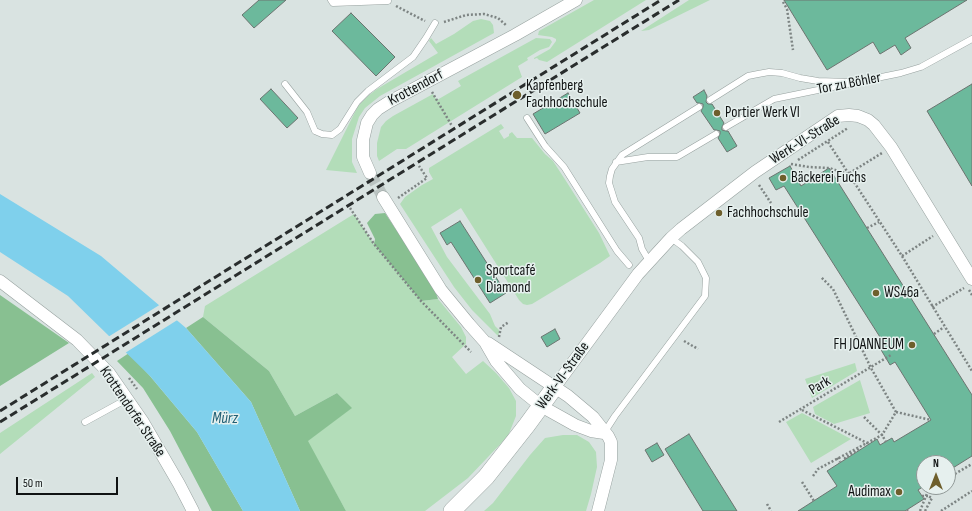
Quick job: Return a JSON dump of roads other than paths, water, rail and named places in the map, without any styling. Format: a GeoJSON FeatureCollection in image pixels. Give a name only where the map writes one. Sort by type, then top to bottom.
{"type":"FeatureCollection","features":[{"type":"Feature","properties":{"kind":"main road","name":"Werk-VI-Straße"},"geometry":{"type":"LineString","coordinates":[[452,511],[486,477],[554,388]]}},
{"type":"Feature","properties":{"kind":"street","name":"Krottendorf"},"geometry":{"type":"LineString","coordinates":[[370,173],[364,157],[362,140],[367,123],[378,109],[576,0]]}},
{"type":"Feature","properties":{"kind":"street","name":"Werk-VI-Straße"},"geometry":{"type":"LineString","coordinates":[[554,388],[625,290],[649,261],[671,238],[755,172],[838,116],[858,116],[866,119],[874,125],[891,147],[942,231],[969,283]]}},
{"type":"Feature","properties":{"kind":"street"},"geometry":{"type":"LineString","coordinates":[[383,197],[441,290],[485,342],[496,361],[516,384],[541,406],[574,425],[606,434]]}},
{"type":"Feature","properties":{"kind":"street","name":"Krottendorfer Straße"},"geometry":{"type":"LineString","coordinates":[[0,281],[77,340],[109,373],[143,422],[193,511]]}},
{"type":"Feature","properties":{"kind":"street"},"geometry":{"type":"LineString","coordinates":[[485,342],[568,396],[593,418],[606,434],[611,442],[611,460],[598,511]]}},
{"type":"Feature","properties":{"kind":"lane"},"geometry":{"type":"LineString","coordinates":[[330,0],[333,3],[388,1]]}},
{"type":"Feature","properties":{"kind":"lane"},"geometry":{"type":"LineString","coordinates":[[285,84],[307,112],[314,131],[332,135],[340,129],[357,102],[368,91],[413,57],[435,23]]}},
{"type":"Feature","properties":{"kind":"lane","name":"Tor zu Böhler"},"geometry":{"type":"LineString","coordinates":[[726,127],[774,99],[861,82],[921,67],[972,39]]}},
{"type":"Feature","properties":{"kind":"lane"},"geometry":{"type":"LineString","coordinates":[[710,100],[748,76],[769,72],[782,73],[818,81],[861,82]]}},
{"type":"Feature","properties":{"kind":"lane"},"geometry":{"type":"LineString","coordinates":[[649,261],[642,249],[639,238],[615,202],[609,183],[610,176],[616,162],[622,155],[699,107]]}},
{"type":"Feature","properties":{"kind":"lane"},"geometry":{"type":"LineString","coordinates":[[526,118],[545,146],[564,167],[617,251],[629,265]]}},
{"type":"Feature","properties":{"kind":"lane"},"geometry":{"type":"LineString","coordinates":[[616,162],[648,157],[677,157],[716,134]]}},
{"type":"Feature","properties":{"kind":"lane"},"geometry":{"type":"LineString","coordinates":[[606,434],[615,416],[705,296],[706,278],[698,262],[682,246],[671,238]]}},
{"type":"Feature","properties":{"kind":"lane"},"geometry":{"type":"LineString","coordinates":[[85,422],[126,399]]}},
{"type":"Feature","properties":{"kind":"water","name":"Mürz"},"geometry":{"type":"Polygon","coordinates":[[[0,194],[101,256],[186,328],[251,402],[300,511],[243,511],[197,432],[150,376],[68,296],[0,252],[0,194]]]}},
{"type":"Feature","properties":{"kind":"tunnel"},"geometry":{"type":"LineString","coordinates":[[370,173],[383,197]]}},
{"type":"Feature","properties":{"kind":"railway"},"geometry":{"type":"LineString","coordinates":[[0,411],[661,0]]}},
{"type":"Feature","properties":{"kind":"railway"},"geometry":{"type":"LineString","coordinates":[[0,422],[679,0]]}},
{"type":"Feature","properties":{"kind":"place","name":"Kapfenberg Fachhochschule"},"geometry":{"type":"Point","coordinates":[517,95]}},
{"type":"Feature","properties":{"kind":"place","name":"Portier Werk VI"},"geometry":{"type":"Point","coordinates":[717,113]}},
{"type":"Feature","properties":{"kind":"place","name":"Bäckerei Fuchs"},"geometry":{"type":"Point","coordinates":[783,178]}},
{"type":"Feature","properties":{"kind":"place","name":"Fachhochschule"},"geometry":{"type":"Point","coordinates":[719,213]}},
{"type":"Feature","properties":{"kind":"place","name":"Sportcafé Diamond"},"geometry":{"type":"Point","coordinates":[478,280]}},
{"type":"Feature","properties":{"kind":"place","name":"WS46a"},"geometry":{"type":"Point","coordinates":[876,293]}},
{"type":"Feature","properties":{"kind":"place","name":"FH JOANNEUM"},"geometry":{"type":"Point","coordinates":[912,345]}},
{"type":"Feature","properties":{"kind":"place","name":"Audimax"},"geometry":{"type":"Point","coordinates":[899,492]}}]}
